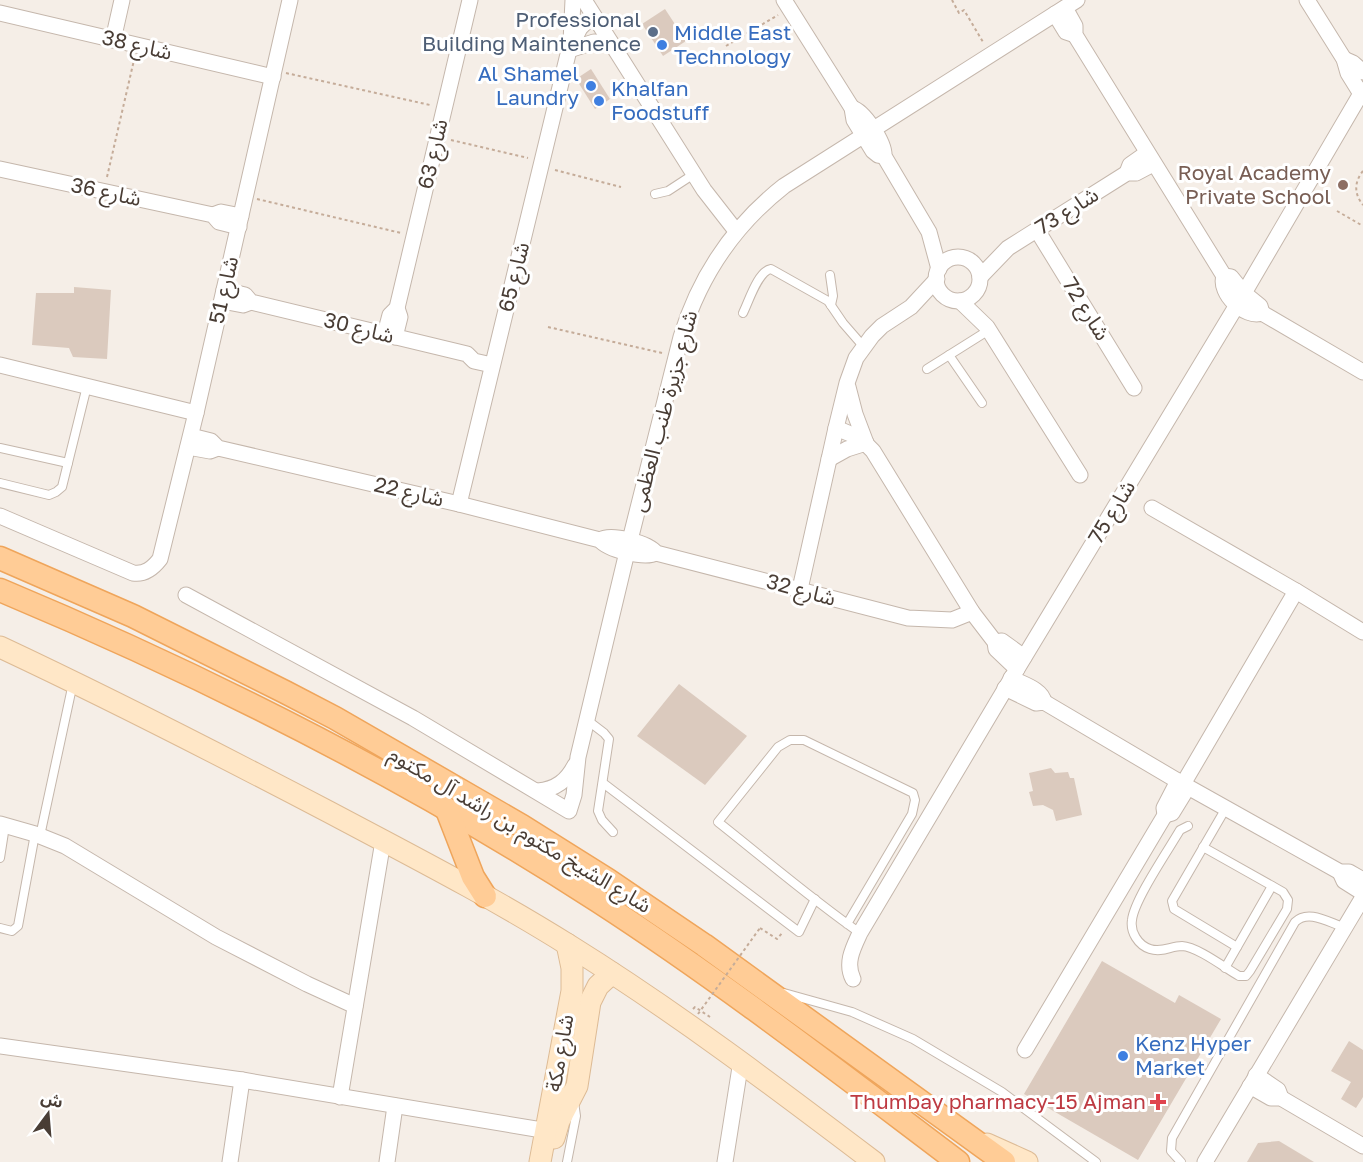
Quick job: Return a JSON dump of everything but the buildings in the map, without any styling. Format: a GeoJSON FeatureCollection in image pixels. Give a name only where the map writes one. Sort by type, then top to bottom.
{"type":"FeatureCollection","features":[{"type":"Feature","properties":{"kind":"main road","name":"شارع الشيخ مكتوم بن راشد آل مكتوم"},"geometry":{"type":"LineString","coordinates":[[0,558],[163,631],[335,718],[522,826],[608,880],[763,987],[1004,1162]]}},
{"type":"Feature","properties":{"kind":"main road","name":"شارع الشيخ مكتوم بن راشد آل مكتوم"},"geometry":{"type":"LineString","coordinates":[[0,590],[115,639],[219,688],[385,774],[447,810],[598,901],[655,939],[935,1153],[958,1162]]}},
{"type":"Feature","properties":{"kind":"main road"},"geometry":{"type":"LineString","coordinates":[[447,810],[473,877],[485,896]]}},
{"type":"Feature","properties":{"kind":"street"},"geometry":{"type":"LineString","coordinates":[[113,40],[122,0]]}},
{"type":"Feature","properties":{"kind":"street","name":"شارع 51"},"geometry":{"type":"LineString","coordinates":[[0,516],[130,572],[145,573],[157,563],[162,553],[190,441],[290,0]]}},
{"type":"Feature","properties":{"kind":"street","name":"شارع 63"},"geometry":{"type":"LineString","coordinates":[[390,335],[400,317],[397,308],[470,0]]}},
{"type":"Feature","properties":{"kind":"street","name":"شارع 65"},"geometry":{"type":"LineString","coordinates":[[459,504],[570,47],[573,0]]}},
{"type":"Feature","properties":{"kind":"street"},"geometry":{"type":"LineString","coordinates":[[584,0],[693,174],[736,231]]}},
{"type":"Feature","properties":{"kind":"street"},"geometry":{"type":"LineString","coordinates":[[1307,0],[1344,59],[1348,73],[1362,92]]}},
{"type":"Feature","properties":{"kind":"street"},"geometry":{"type":"LineString","coordinates":[[787,4],[852,108],[852,117],[868,132],[876,153],[884,156],[929,231],[940,291],[955,300],[988,328],[1080,475]]}},
{"type":"Feature","properties":{"kind":"street"},"geometry":{"type":"LineString","coordinates":[[1066,7],[1066,32],[1075,35],[1224,276],[1231,278],[1241,299],[1255,315],[1262,313],[1363,372]]}},
{"type":"Feature","properties":{"kind":"street","name":"شارع جزيرة طنب العظمى"},"geometry":{"type":"LineString","coordinates":[[538,791],[569,811],[573,800],[578,757],[676,356],[686,320],[700,286],[723,248],[750,215],[784,186],[1066,7]]}},
{"type":"Feature","properties":{"kind":"street","name":"شارع 38"},"geometry":{"type":"LineString","coordinates":[[0,14],[274,74]]}},
{"type":"Feature","properties":{"kind":"street","name":"شارع 65"},"geometry":{"type":"LineString","coordinates":[[570,47],[580,28],[593,15]]}},
{"type":"Feature","properties":{"kind":"street"},"geometry":{"type":"LineString","coordinates":[[570,47],[594,42],[611,43]]}},
{"type":"Feature","properties":{"kind":"street"},"geometry":{"type":"LineString","coordinates":[[1344,59],[1363,72]]}},
{"type":"Feature","properties":{"kind":"street","name":"شارع 75"},"geometry":{"type":"LineString","coordinates":[[853,979],[849,962],[860,933],[1014,673],[1241,299],[1362,92]]}},
{"type":"Feature","properties":{"kind":"street","name":"شارع 73"},"geometry":{"type":"LineString","coordinates":[[979,283],[1008,248],[1127,173],[1132,163],[1150,158]]}},
{"type":"Feature","properties":{"kind":"street","name":"شارع 36"},"geometry":{"type":"LineString","coordinates":[[0,169],[213,216],[221,212],[240,221]]}},
{"type":"Feature","properties":{"kind":"street","name":"شارع 72"},"geometry":{"type":"LineString","coordinates":[[1037,230],[1134,388]]}},
{"type":"Feature","properties":{"kind":"street"},"geometry":{"type":"LineString","coordinates":[[929,231],[974,264],[988,328]]}},
{"type":"Feature","properties":{"kind":"street","name":"شارع 73"},"geometry":{"type":"LineString","coordinates":[[963,258],[1008,248]]}},
{"type":"Feature","properties":{"kind":"street"},"geometry":{"type":"LineString","coordinates":[[800,589],[836,428],[856,358],[863,346],[882,326],[911,307],[947,260],[963,258]]}},
{"type":"Feature","properties":{"kind":"street"},"geometry":{"type":"LineString","coordinates":[[911,307],[974,295],[979,283]]}},
{"type":"Feature","properties":{"kind":"street","name":"شارع 30"},"geometry":{"type":"LineString","coordinates":[[223,296],[245,295],[251,302],[467,354],[475,351],[494,360]]}},
{"type":"Feature","properties":{"kind":"street"},"geometry":{"type":"LineString","coordinates":[[0,365],[196,413]]}},
{"type":"Feature","properties":{"kind":"street"},"geometry":{"type":"LineString","coordinates":[[848,383],[855,414],[866,444]]}},
{"type":"Feature","properties":{"kind":"street"},"geometry":{"type":"LineString","coordinates":[[836,428],[852,434],[866,444],[880,460],[969,607],[995,642],[996,650],[1036,704],[1044,702],[1183,784],[1340,872],[1349,872],[1363,880]]}},
{"type":"Feature","properties":{"kind":"street","name":"شارع 22"},"geometry":{"type":"LineString","coordinates":[[190,441],[211,441],[218,448],[459,504],[600,540],[607,546],[628,546]]}},
{"type":"Feature","properties":{"kind":"street"},"geometry":{"type":"LineString","coordinates":[[829,459],[847,449],[866,444]]}},
{"type":"Feature","properties":{"kind":"street"},"geometry":{"type":"LineString","coordinates":[[1152,508],[1362,628]]}},
{"type":"Feature","properties":{"kind":"street","name":"شارع 32"},"geometry":{"type":"LineString","coordinates":[[628,546],[648,556],[656,553],[908,618],[947,619],[952,610],[969,607]]}},
{"type":"Feature","properties":{"kind":"street"},"geometry":{"type":"LineString","coordinates":[[1025,1050],[1165,815],[1173,813],[1183,784],[1296,591]]}},
{"type":"Feature","properties":{"kind":"street"},"geometry":{"type":"LineString","coordinates":[[186,595],[413,718],[538,791]]}},
{"type":"Feature","properties":{"kind":"street"},"geometry":{"type":"LineString","coordinates":[[0,647],[175,732],[485,896],[567,944],[741,1061],[874,1162]]}},
{"type":"Feature","properties":{"kind":"street","name":"شارع جزيرة طنب العظمى"},"geometry":{"type":"LineString","coordinates":[[538,791],[562,783],[568,777],[578,757]]}},
{"type":"Feature","properties":{"kind":"street"},"geometry":{"type":"LineString","coordinates":[[3,825],[65,846],[169,910],[225,941],[355,1006]]}},
{"type":"Feature","properties":{"kind":"street"},"geometry":{"type":"LineString","coordinates":[[340,1097],[383,841]]}},
{"type":"Feature","properties":{"kind":"street"},"geometry":{"type":"LineString","coordinates":[[1212,1159],[1253,1081],[1363,895],[1344,881],[1340,872]]}},
{"type":"Feature","properties":{"kind":"street","name":"شارع مكة"},"geometry":{"type":"LineString","coordinates":[[548,1162],[572,991],[572,968],[567,944]]}},
{"type":"Feature","properties":{"kind":"street","name":"شارع مكة"},"geometry":{"type":"LineString","coordinates":[[540,1162],[551,1132],[572,1099],[581,1072],[590,1002],[598,986],[612,973]]}},
{"type":"Feature","properties":{"kind":"street"},"geometry":{"type":"LineString","coordinates":[[0,1046],[242,1080],[551,1132]]}},
{"type":"Feature","properties":{"kind":"street"},"geometry":{"type":"LineString","coordinates":[[725,1162],[741,1061]]}},
{"type":"Feature","properties":{"kind":"street"},"geometry":{"type":"LineString","coordinates":[[230,1162],[242,1080]]}},
{"type":"Feature","properties":{"kind":"street"},"geometry":{"type":"LineString","coordinates":[[1253,1081],[1278,1090],[1281,1098],[1363,1146]]}},
{"type":"Feature","properties":{"kind":"street"},"geometry":{"type":"LineString","coordinates":[[387,1162],[395,1106]]}},
{"type":"Feature","properties":{"kind":"street"},"geometry":{"type":"LineString","coordinates":[[975,1139],[1027,1162]]}},
{"type":"Feature","properties":{"kind":"lane"},"geometry":{"type":"LineString","coordinates":[[655,194],[668,191],[693,174]]}},
{"type":"Feature","properties":{"kind":"lane"},"geometry":{"type":"LineString","coordinates":[[743,313],[761,274],[767,269],[774,270],[823,297],[863,346]]}},
{"type":"Feature","properties":{"kind":"lane"},"geometry":{"type":"LineString","coordinates":[[830,275],[833,296],[831,305]]}},
{"type":"Feature","properties":{"kind":"lane"},"geometry":{"type":"LineString","coordinates":[[927,369],[988,328]]}},
{"type":"Feature","properties":{"kind":"lane"},"geometry":{"type":"LineString","coordinates":[[949,355],[982,403]]}},
{"type":"Feature","properties":{"kind":"lane"},"geometry":{"type":"LineString","coordinates":[[0,483],[49,495],[62,487],[87,386]]}},
{"type":"Feature","properties":{"kind":"lane"},"geometry":{"type":"LineString","coordinates":[[0,448],[68,463]]}},
{"type":"Feature","properties":{"kind":"lane"},"geometry":{"type":"LineString","coordinates":[[0,928],[12,931],[18,926],[73,681]]}},
{"type":"Feature","properties":{"kind":"lane"},"geometry":{"type":"LineString","coordinates":[[587,720],[609,739],[598,811],[602,820],[613,832]]}},
{"type":"Feature","properties":{"kind":"lane"},"geometry":{"type":"LineString","coordinates":[[847,924],[912,814],[915,800],[913,793],[804,740],[786,741],[778,747],[718,822],[815,899],[847,924],[860,933]]}},
{"type":"Feature","properties":{"kind":"lane"},"geometry":{"type":"LineString","coordinates":[[603,783],[799,932],[815,899]]}},
{"type":"Feature","properties":{"kind":"lane"},"geometry":{"type":"LineString","coordinates":[[1226,808],[1173,897],[1172,905],[1237,947]]}},
{"type":"Feature","properties":{"kind":"lane"},"geometry":{"type":"LineString","coordinates":[[0,858],[3,825]]}},
{"type":"Feature","properties":{"kind":"lane"},"geometry":{"type":"LineString","coordinates":[[1188,826],[1180,830],[1138,903],[1132,917],[1132,929],[1141,944],[1151,949],[1188,947],[1243,977],[1249,974],[1256,963],[1288,904],[1286,896],[1203,847]]}},
{"type":"Feature","properties":{"kind":"lane"},"geometry":{"type":"LineString","coordinates":[[1225,968],[1272,886]]}},
{"type":"Feature","properties":{"kind":"lane"},"geometry":{"type":"LineString","coordinates":[[1180,1162],[1171,1151],[1172,1138],[1295,922],[1301,916],[1310,915],[1344,927]]}},
{"type":"Feature","properties":{"kind":"lane"},"geometry":{"type":"LineString","coordinates":[[763,987],[852,1012],[913,1039],[1002,1092],[1096,1162]]}},
{"type":"Feature","properties":{"kind":"lane"},"geometry":{"type":"LineString","coordinates":[[567,1162],[576,1116],[572,1099]]}},
{"type":"Feature","properties":{"kind":"path"},"geometry":{"type":"LineString","coordinates":[[952,0],[959,13],[964,10],[990,55]]}},
{"type":"Feature","properties":{"kind":"path"},"geometry":{"type":"LineString","coordinates":[[726,46],[787,4]]}},
{"type":"Feature","properties":{"kind":"path"},"geometry":{"type":"LineString","coordinates":[[103,192],[137,45]]}},
{"type":"Feature","properties":{"kind":"path"},"geometry":{"type":"LineString","coordinates":[[274,74],[444,108]]}},
{"type":"Feature","properties":{"kind":"path"},"geometry":{"type":"LineString","coordinates":[[437,137],[621,187]]}},
{"type":"Feature","properties":{"kind":"path"},"geometry":{"type":"LineString","coordinates":[[1363,171],[1356,185],[1358,197],[1363,205]]}},
{"type":"Feature","properties":{"kind":"path"},"geometry":{"type":"LineString","coordinates":[[246,196],[414,236]]}},
{"type":"Feature","properties":{"kind":"path"},"geometry":{"type":"LineString","coordinates":[[1337,211],[1363,226]]}},
{"type":"Feature","properties":{"kind":"path"},"geometry":{"type":"LineString","coordinates":[[548,327],[676,356]]}},
{"type":"Feature","properties":{"kind":"path"},"geometry":{"type":"LineString","coordinates":[[698,1014],[760,928],[777,939]]}},
{"type":"Feature","properties":{"kind":"place","name":"Professional Building Maintenence"},"geometry":{"type":"Point","coordinates":[653,32]}},
{"type":"Feature","properties":{"kind":"place","name":"Middle East Technology"},"geometry":{"type":"Point","coordinates":[662,45]}},
{"type":"Feature","properties":{"kind":"place","name":"Al Shamel Laundry"},"geometry":{"type":"Point","coordinates":[591,86]}},
{"type":"Feature","properties":{"kind":"place","name":"Khalfan Foodstuff"},"geometry":{"type":"Point","coordinates":[599,101]}},
{"type":"Feature","properties":{"kind":"place","name":"Royal Academy Private School"},"geometry":{"type":"Point","coordinates":[1343,185]}},
{"type":"Feature","properties":{"kind":"place","name":"Kenz Hyper Market"},"geometry":{"type":"Point","coordinates":[1123,1056]}},
{"type":"Feature","properties":{"kind":"place","name":"Thumbay pharmacy-15 Ajman"},"geometry":{"type":"Point","coordinates":[1158,1102]}}]}
